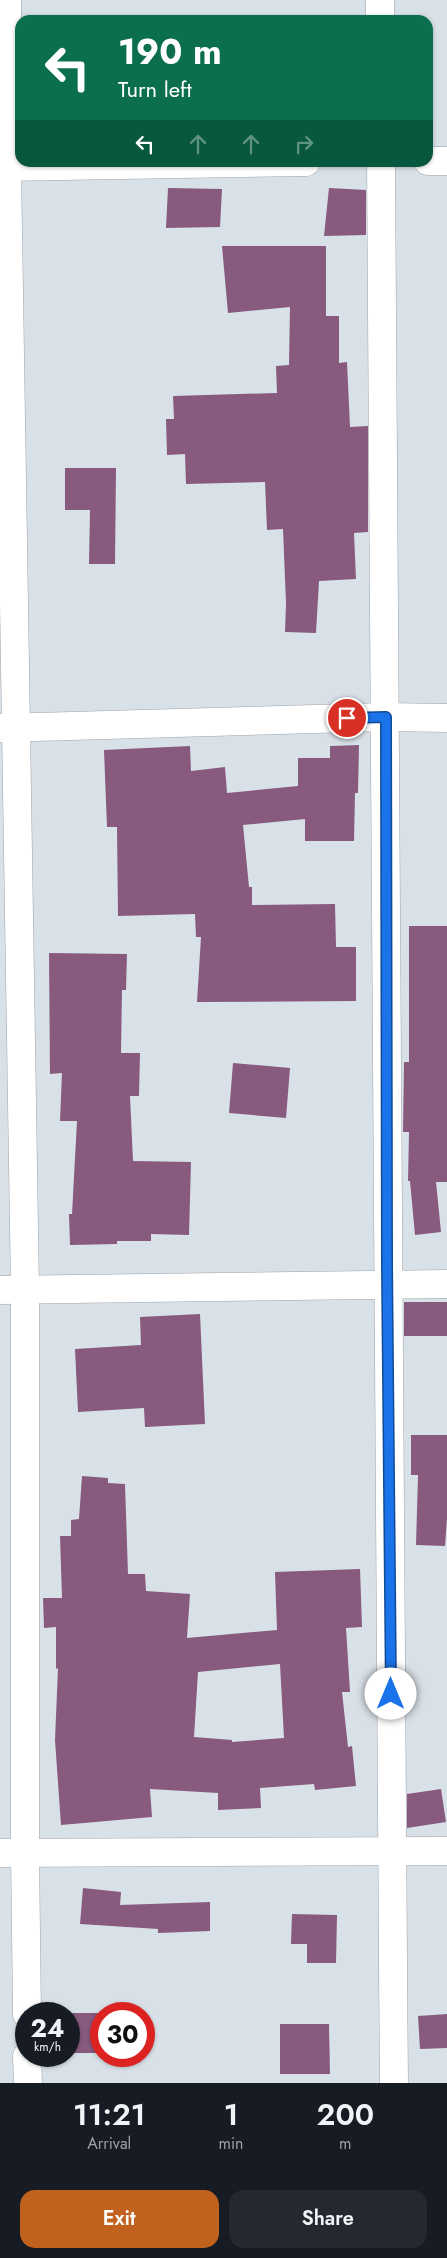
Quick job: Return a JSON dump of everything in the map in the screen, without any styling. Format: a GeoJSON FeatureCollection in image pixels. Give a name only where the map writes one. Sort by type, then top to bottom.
{"type":"FeatureCollection","features":[{"type":"Feature","properties":{"kind":"street"},"geometry":{"type":"LineString","coordinates":[[7,0],[3,167],[12,1290],[12,1852],[26,2002]]}},
{"type":"Feature","properties":{"kind":"street"},"geometry":{"type":"LineString","coordinates":[[380,0],[380,15]]}},
{"type":"Feature","properties":{"kind":"street"},"geometry":{"type":"LineString","coordinates":[[433,161],[447,161]]}},
{"type":"Feature","properties":{"kind":"street"},"geometry":{"type":"LineString","coordinates":[[381,167],[386,717],[387,1283],[394,2083]]}},
{"type":"Feature","properties":{"kind":"street"},"geometry":{"type":"LineString","coordinates":[[7,728],[386,717],[447,718]]}},
{"type":"Feature","properties":{"kind":"street"},"geometry":{"type":"LineString","coordinates":[[12,1290],[387,1283],[447,1284]]}},
{"type":"Feature","properties":{"kind":"street"},"geometry":{"type":"LineString","coordinates":[[12,1852],[447,1851]]}},
{"type":"Feature","properties":{"kind":"street"},"geometry":{"type":"LineString","coordinates":[[27,2067],[28,2083]]}},
{"type":"Feature","properties":{"kind":"building"},"geometry":{"type":"Polygon","coordinates":[[[168,188],[222,189],[220,227],[166,228],[168,188]]]}},
{"type":"Feature","properties":{"kind":"building"},"geometry":{"type":"Polygon","coordinates":[[[329,188],[366,190],[366,235],[324,236],[329,188]]]}},
{"type":"Feature","properties":{"kind":"building"},"geometry":{"type":"Polygon","coordinates":[[[222,246],[326,246],[326,316],[339,316],[339,363],[347,362],[350,427],[368,426],[368,532],[354,533],[356,579],[319,581],[316,633],[285,632],[286,603],[283,529],[267,530],[265,482],[186,484],[185,454],[167,455],[166,419],[174,419],[173,396],[277,393],[276,366],[289,365],[290,307],[228,313],[222,246]]]}},
{"type":"Feature","properties":{"kind":"building"},"geometry":{"type":"Polygon","coordinates":[[[65,468],[116,468],[115,564],[89,564],[90,510],[65,510],[65,468]]]}},
{"type":"Feature","properties":{"kind":"building"},"geometry":{"type":"Polygon","coordinates":[[[359,745],[354,841],[305,841],[305,819],[243,825],[249,887],[252,887],[252,905],[335,904],[336,947],[356,947],[356,1001],[197,1002],[201,937],[196,937],[195,914],[118,916],[117,827],[107,827],[104,750],[190,746],[191,771],[225,767],[227,793],[298,786],[298,758],[330,758],[330,746],[359,745]]]}},
{"type":"Feature","properties":{"kind":"building"},"geometry":{"type":"Polygon","coordinates":[[[409,926],[447,926],[447,1182],[436,1182],[441,1232],[415,1235],[410,1181],[408,1181],[409,1132],[403,1132],[404,1062],[409,1062],[409,926]]]}},
{"type":"Feature","properties":{"kind":"building"},"geometry":{"type":"Polygon","coordinates":[[[49,953],[127,954],[126,990],[122,990],[121,1053],[140,1053],[139,1096],[130,1096],[133,1161],[191,1162],[189,1235],[151,1234],[151,1241],[117,1241],[117,1244],[70,1245],[69,1214],[72,1214],[77,1121],[60,1121],[62,1073],[50,1074],[49,953]]]}},
{"type":"Feature","properties":{"kind":"building"},"geometry":{"type":"Polygon","coordinates":[[[233,1063],[290,1068],[286,1118],[229,1113],[233,1063]]]}},
{"type":"Feature","properties":{"kind":"building"},"geometry":{"type":"Polygon","coordinates":[[[404,1302],[447,1302],[447,1336],[404,1336],[404,1302]]]}},
{"type":"Feature","properties":{"kind":"building"},"geometry":{"type":"Polygon","coordinates":[[[200,1314],[205,1424],[145,1427],[144,1408],[78,1412],[75,1349],[141,1345],[140,1317],[200,1314]]]}},
{"type":"Feature","properties":{"kind":"building"},"geometry":{"type":"Polygon","coordinates":[[[411,1435],[447,1435],[447,1519],[445,1546],[416,1545],[418,1475],[411,1475],[411,1435]]]}},
{"type":"Feature","properties":{"kind":"building"},"geometry":{"type":"Polygon","coordinates":[[[82,1476],[108,1478],[108,1483],[125,1484],[128,1574],[145,1574],[146,1591],[190,1594],[187,1638],[277,1630],[275,1572],[360,1569],[362,1627],[346,1628],[350,1692],[342,1692],[348,1747],[352,1746],[356,1786],[315,1790],[314,1784],[260,1788],[261,1808],[218,1810],[218,1793],[150,1789],[152,1817],[61,1825],[55,1740],[58,1668],[56,1669],[56,1627],[44,1628],[43,1598],[62,1598],[60,1536],[71,1536],[71,1520],[79,1519],[82,1476]],[[280,1664],[198,1672],[194,1737],[232,1740],[232,1742],[284,1738],[280,1664]]]}},
{"type":"Feature","properties":{"kind":"building"},"geometry":{"type":"Polygon","coordinates":[[[441,1789],[446,1822],[407,1828],[407,1794],[441,1789]]]}},
{"type":"Feature","properties":{"kind":"building"},"geometry":{"type":"Polygon","coordinates":[[[83,1888],[121,1892],[120,1905],[210,1902],[210,1931],[158,1933],[158,1929],[80,1924],[83,1888]]]}},
{"type":"Feature","properties":{"kind":"building"},"geometry":{"type":"Polygon","coordinates":[[[292,1914],[337,1915],[336,1963],[307,1963],[307,1944],[291,1944],[292,1914]]]}},
{"type":"Feature","properties":{"kind":"building"},"geometry":{"type":"Polygon","coordinates":[[[80,2013],[90,2013],[90,2053],[80,2053],[80,2013]]]}},
{"type":"Feature","properties":{"kind":"building"},"geometry":{"type":"Polygon","coordinates":[[[447,2014],[447,2048],[420,2049],[418,2016],[447,2014]]]}},
{"type":"Feature","properties":{"kind":"building"},"geometry":{"type":"Polygon","coordinates":[[[280,2024],[329,2024],[330,2074],[280,2074],[280,2024]]]}},
{"type":"Feature","properties":{"kind":"route"},"geometry":{"type":"LineString","coordinates":[[347,718],[386,717],[387,1264],[391,1694]]}}]}
